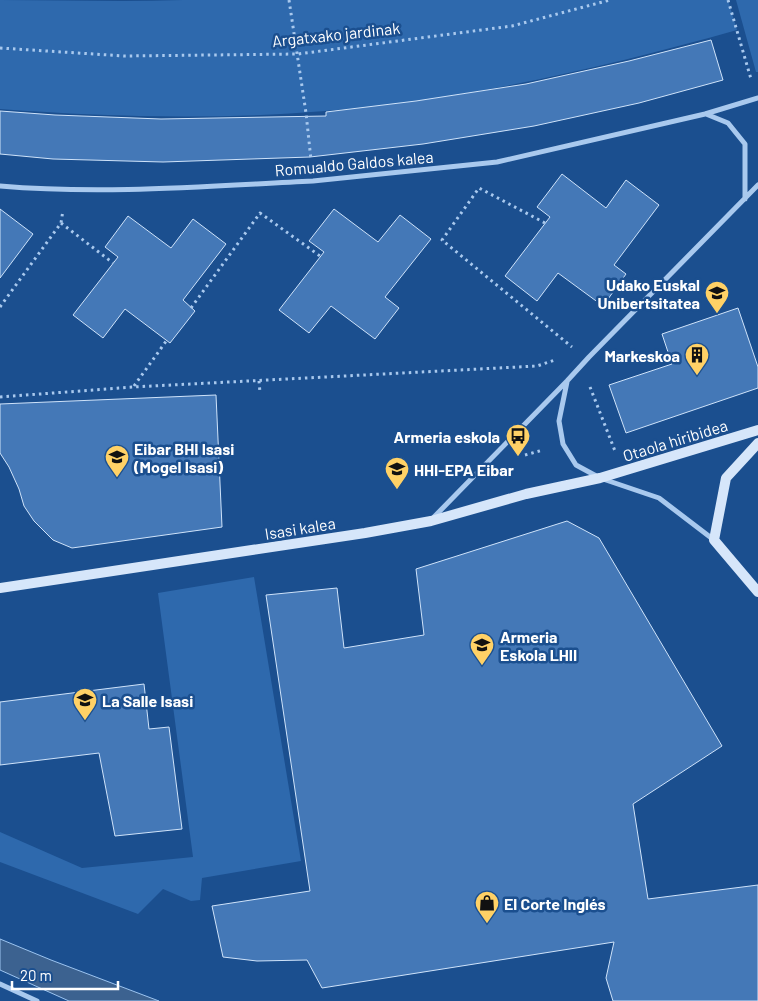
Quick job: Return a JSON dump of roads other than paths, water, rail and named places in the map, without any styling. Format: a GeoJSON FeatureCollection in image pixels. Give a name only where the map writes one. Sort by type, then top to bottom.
{"type":"FeatureCollection","features":[{"type":"Feature","properties":{"kind":"street","name":"Romualdo Galdos kalea"},"geometry":{"type":"LineString","coordinates":[[0,186],[128,190],[313,181],[497,162],[706,114],[758,98]]}},
{"type":"Feature","properties":{"kind":"street"},"geometry":{"type":"LineString","coordinates":[[706,114],[728,123],[745,144],[745,199]]}},
{"type":"Feature","properties":{"kind":"street"},"geometry":{"type":"LineString","coordinates":[[431,521],[588,357],[758,185]]}},
{"type":"Feature","properties":{"kind":"street"},"geometry":{"type":"LineString","coordinates":[[567,381],[559,421],[563,444],[576,465],[600,478],[659,498],[714,540],[758,592]]}},
{"type":"Feature","properties":{"kind":"street","name":"Otaola hiribidea"},"geometry":{"type":"LineString","coordinates":[[600,478],[758,430]]}},
{"type":"Feature","properties":{"kind":"street"},"geometry":{"type":"LineString","coordinates":[[714,540],[726,478],[758,443]]}},
{"type":"Feature","properties":{"kind":"street","name":"Isasi kalea"},"geometry":{"type":"LineString","coordinates":[[0,588],[365,533],[431,521],[526,494],[600,478]]}},
{"type":"Feature","properties":{"kind":"street"},"geometry":{"type":"LineString","coordinates":[[0,984],[36,1001]]}},
{"type":"Feature","properties":{"kind":"place","name":"Udako Euskal Unibertsitatea"},"geometry":{"type":"Point","coordinates":[717,314]}},
{"type":"Feature","properties":{"kind":"place","name":"Markeskoa"},"geometry":{"type":"Point","coordinates":[697,376]}},
{"type":"Feature","properties":{"kind":"place","name":"Armeria eskola"},"geometry":{"type":"Point","coordinates":[518,457]}},
{"type":"Feature","properties":{"kind":"place","name":"Eibar BHI Isasi (Mogel Isasi)"},"geometry":{"type":"Point","coordinates":[117,478]}},
{"type":"Feature","properties":{"kind":"place","name":"HHI-EPA Eibar"},"geometry":{"type":"Point","coordinates":[397,490]}},
{"type":"Feature","properties":{"kind":"place","name":"Armeria Eskola LHII"},"geometry":{"type":"Point","coordinates":[482,666]}},
{"type":"Feature","properties":{"kind":"place","name":"La Salle Isasi"},"geometry":{"type":"Point","coordinates":[85,721]}},
{"type":"Feature","properties":{"kind":"place","name":"El Corte Inglés"},"geometry":{"type":"Point","coordinates":[487,924]}}]}
